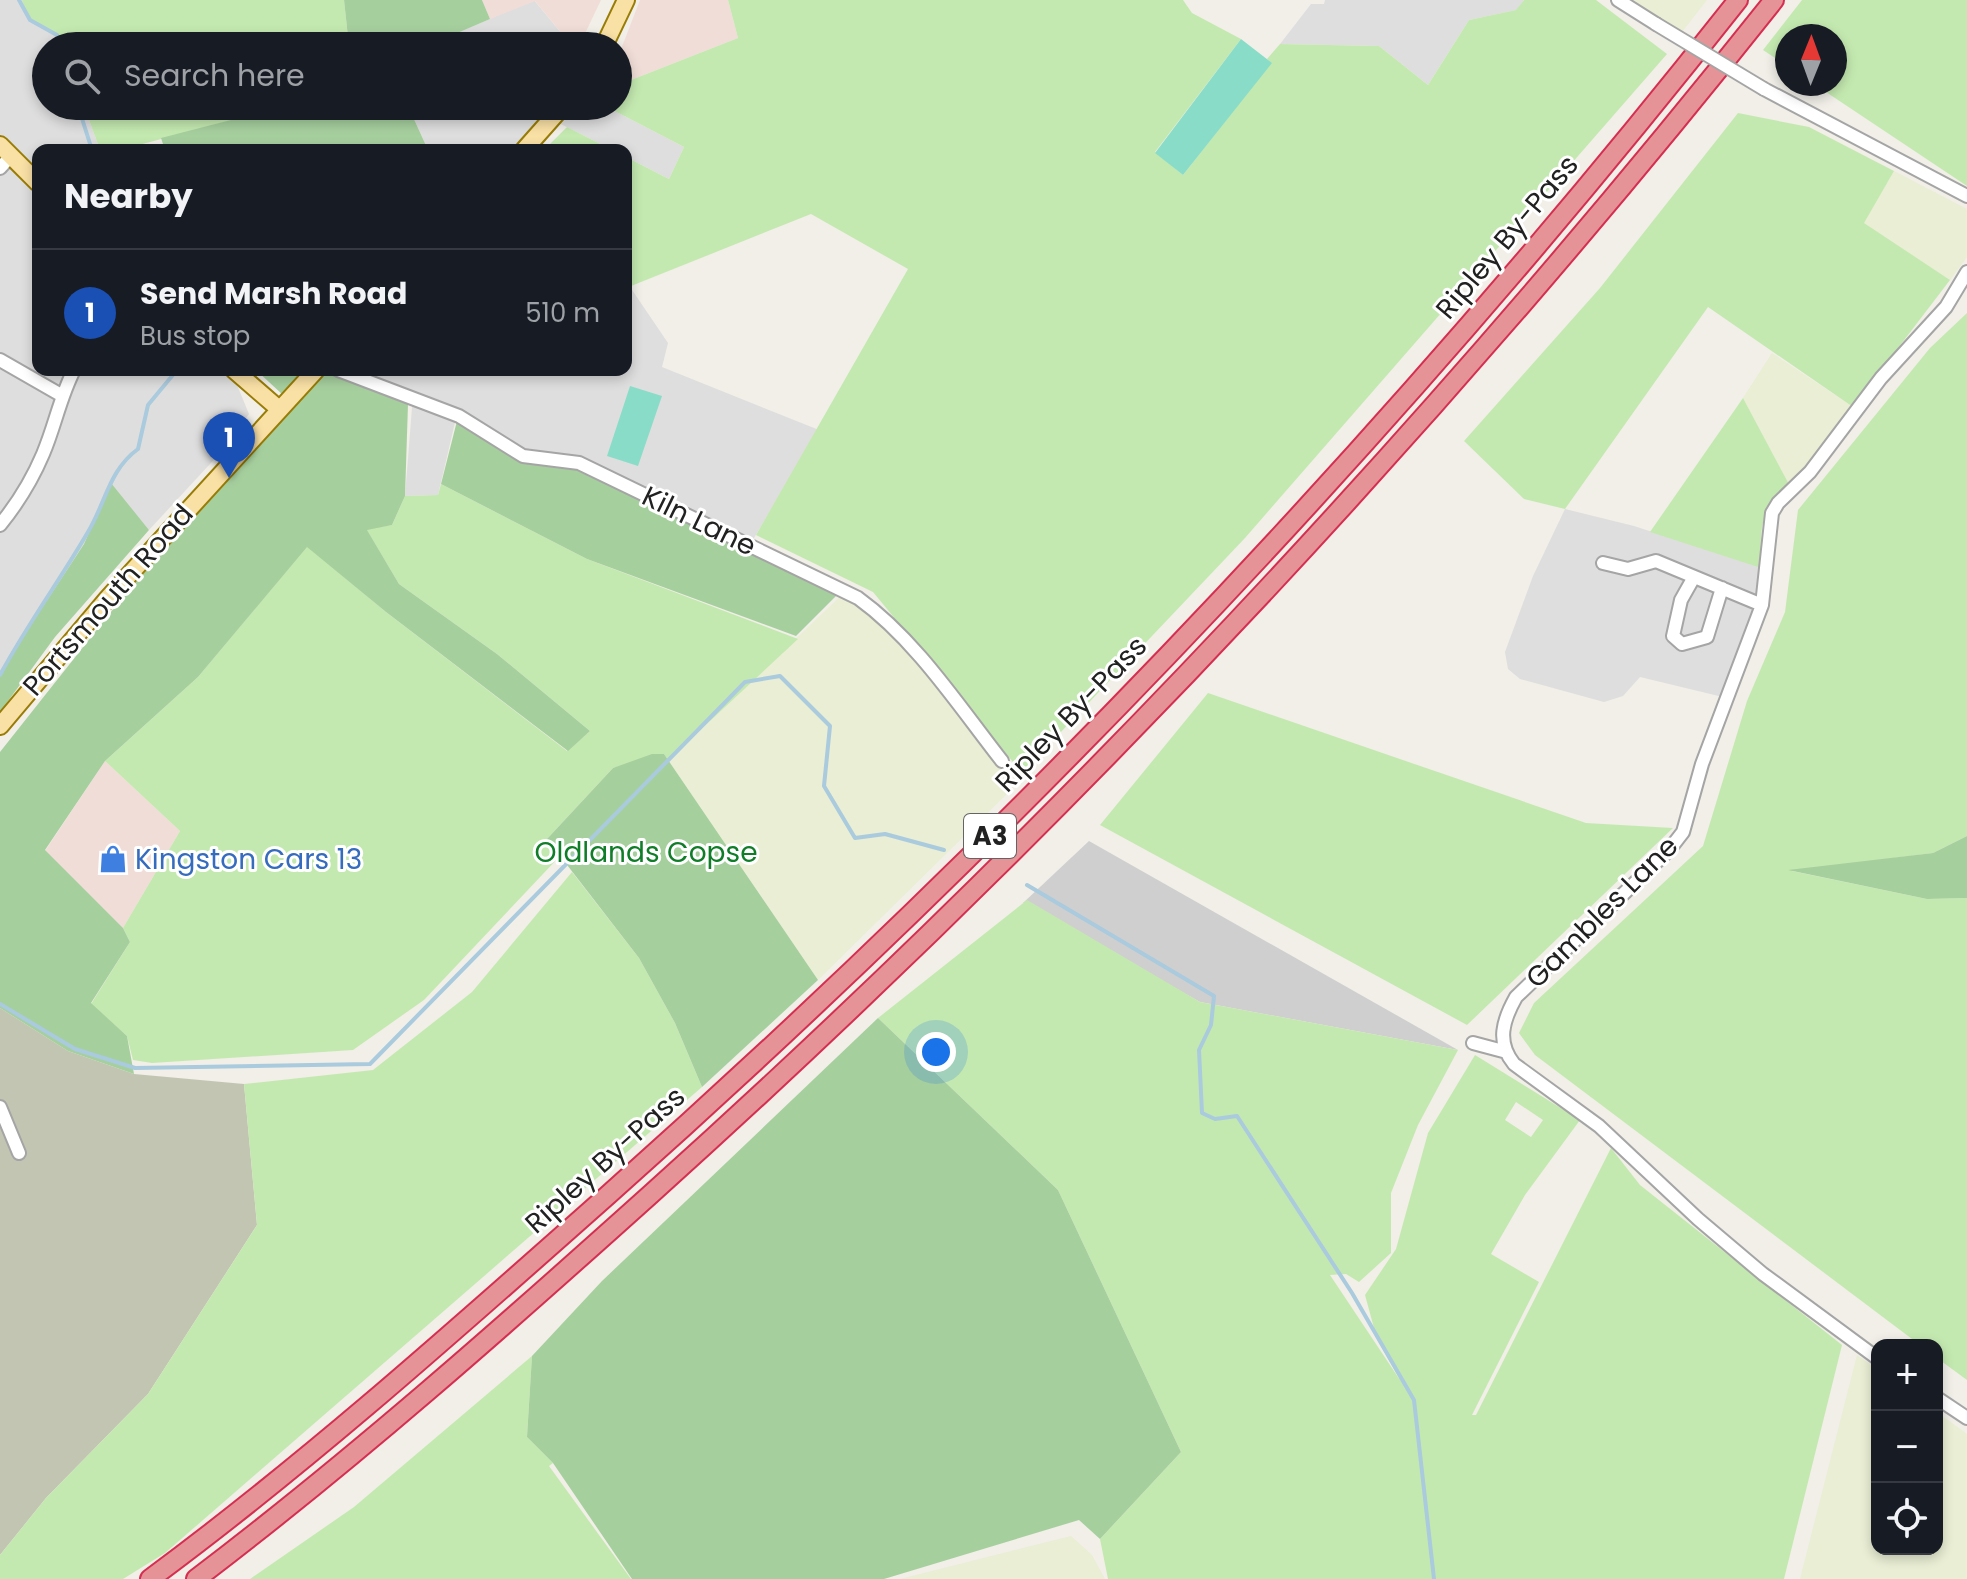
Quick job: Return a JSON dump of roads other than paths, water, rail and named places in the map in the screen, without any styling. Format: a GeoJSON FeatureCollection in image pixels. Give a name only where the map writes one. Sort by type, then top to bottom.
{"type":"FeatureCollection","features":[{"type":"Feature","properties":{"kind":"highway","name":"Ripley By-Pass"},"geometry":{"type":"LineString","coordinates":[[150,1579],[246,1508],[354,1418],[770,1050],[1060,767],[1341,468],[1507,285],[1738,0]]}},
{"type":"Feature","properties":{"kind":"highway","name":"Ripley By-Pass"},"geometry":{"type":"LineString","coordinates":[[196,1579],[376,1436],[792,1067],[1083,783],[1361,487],[1527,301],[1774,0]]}},
{"type":"Feature","properties":{"kind":"main road"},"geometry":{"type":"LineString","coordinates":[[611,32],[626,0]]}},
{"type":"Feature","properties":{"kind":"main road"},"geometry":{"type":"LineString","coordinates":[[529,144],[551,120]]}},
{"type":"Feature","properties":{"kind":"main road"},"geometry":{"type":"LineString","coordinates":[[4,156],[32,178]]}},
{"type":"Feature","properties":{"kind":"main road"},"geometry":{"type":"LineString","coordinates":[[241,376],[279,409]]}},
{"type":"Feature","properties":{"kind":"main road","name":"Portsmouth Road"},"geometry":{"type":"LineString","coordinates":[[0,726],[108,598],[310,376]]}},
{"type":"Feature","properties":{"kind":"street"},"geometry":{"type":"LineString","coordinates":[[1618,0],[1764,89],[1967,196]]}},
{"type":"Feature","properties":{"kind":"street","name":"Gambles Lane"},"geometry":{"type":"LineString","coordinates":[[1503,1051],[1504,1021],[1516,997],[1658,861],[1683,832],[1702,764],[1762,605],[1769,570],[1769,527],[1778,503],[1810,472],[1881,378],[1946,307],[1967,272]]}},
{"type":"Feature","properties":{"kind":"street"},"geometry":{"type":"LineString","coordinates":[[0,360],[61,395]]}},
{"type":"Feature","properties":{"kind":"street"},"geometry":{"type":"LineString","coordinates":[[2,520],[43,454],[61,395],[71,376]]}},
{"type":"Feature","properties":{"kind":"street","name":"Kiln Lane"},"geometry":{"type":"LineString","coordinates":[[354,376],[459,416],[523,456],[541,461],[579,463],[858,598],[878,612],[925,663],[1002,761]]}},
{"type":"Feature","properties":{"kind":"street"},"geometry":{"type":"LineString","coordinates":[[1603,563],[1628,569],[1656,561],[1762,605]]}},
{"type":"Feature","properties":{"kind":"street"},"geometry":{"type":"LineString","coordinates":[[1694,577],[1681,600],[1673,636],[1682,644],[1707,637],[1722,588]]}},
{"type":"Feature","properties":{"kind":"street"},"geometry":{"type":"LineString","coordinates":[[1473,1043],[1503,1051],[1514,1064],[1599,1126],[1687,1210],[1763,1274],[1871,1354]]}},
{"type":"Feature","properties":{"kind":"street"},"geometry":{"type":"LineString","coordinates":[[0,1107],[19,1153]]}},
{"type":"Feature","properties":{"kind":"street"},"geometry":{"type":"LineString","coordinates":[[0,1145],[14,1140]]}},
{"type":"Feature","properties":{"kind":"street"},"geometry":{"type":"LineString","coordinates":[[1943,1402],[1967,1418]]}},
{"type":"Feature","properties":{"kind":"waterway"},"geometry":{"type":"LineString","coordinates":[[19,0],[30,20],[52,32]]}},
{"type":"Feature","properties":{"kind":"waterway"},"geometry":{"type":"LineString","coordinates":[[82,120],[90,144]]}},
{"type":"Feature","properties":{"kind":"waterway"},"geometry":{"type":"LineString","coordinates":[[0,675],[88,532],[120,467],[138,449],[148,405],[172,376]]}},
{"type":"Feature","properties":{"kind":"waterway"},"geometry":{"type":"LineString","coordinates":[[0,1004],[75,1049],[135,1068],[370,1064],[745,682],[780,676],[830,726],[824,786],[855,838],[885,834],[944,850]]}},
{"type":"Feature","properties":{"kind":"waterway"},"geometry":{"type":"LineString","coordinates":[[1027,885],[1214,996],[1211,1025],[1199,1050],[1202,1113],[1215,1119],[1237,1116],[1352,1293],[1414,1400],[1434,1579]]}},
{"type":"Feature","properties":{"kind":"place","name":"Send Marsh Road"},"geometry":{"type":"Point","coordinates":[229,478]}},
{"type":"Feature","properties":{"kind":"place","name":"Kingston Cars 13"},"geometry":{"type":"Point","coordinates":[113,859]}},
{"type":"Feature","properties":{"kind":"park label","name":"Oldlands Copse"},"geometry":{"type":"Point","coordinates":[646,852]}}]}
